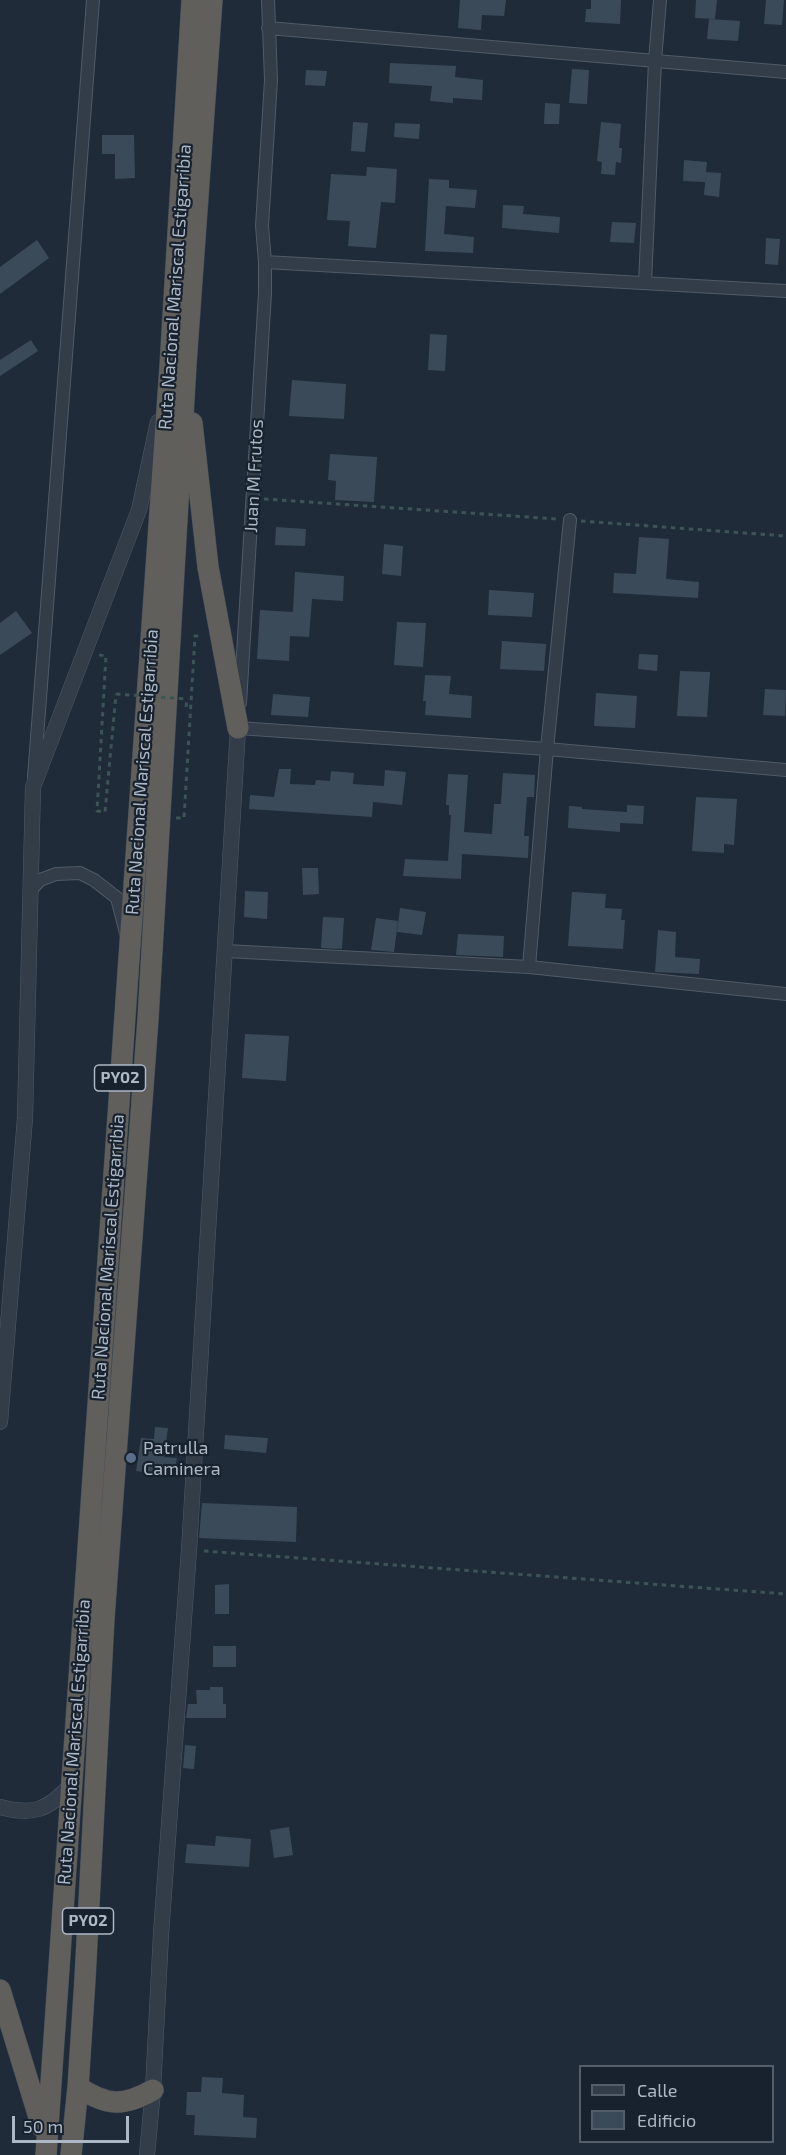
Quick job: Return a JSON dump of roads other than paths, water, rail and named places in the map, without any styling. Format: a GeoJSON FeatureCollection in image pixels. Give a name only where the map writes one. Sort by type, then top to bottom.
{"type":"FeatureCollection","features":[{"type":"Feature","properties":{"kind":"highway","name":"Ruta Nacional Mariscal Estigarribia"},"geometry":{"type":"LineString","coordinates":[[71,2155],[78,2087],[104,1618],[148,1019],[192,0]]}},
{"type":"Feature","properties":{"kind":"highway","name":"Ruta Nacional Mariscal Estigarribia"},"geometry":{"type":"LineString","coordinates":[[46,2147],[130,943],[178,365],[212,0]]}},
{"type":"Feature","properties":{"kind":"highway"},"geometry":{"type":"LineString","coordinates":[[178,365],[208,567],[238,728]]}},
{"type":"Feature","properties":{"kind":"highway"},"geometry":{"type":"LineString","coordinates":[[0,1990],[46,2147]]}},
{"type":"Feature","properties":{"kind":"highway"},"geometry":{"type":"LineString","coordinates":[[78,2087],[95,2098],[115,2103],[135,2100],[153,2090]]}},
{"type":"Feature","properties":{"kind":"street"},"geometry":{"type":"LineString","coordinates":[[0,1422],[24,1119],[33,787],[93,0]]}},
{"type":"Feature","properties":{"kind":"street","name":"Juan M Frutos"},"geometry":{"type":"LineString","coordinates":[[147,2155],[189,1550],[252,498],[265,262],[262,226],[271,80],[268,0]]}},
{"type":"Feature","properties":{"kind":"street"},"geometry":{"type":"LineString","coordinates":[[645,283],[660,0]]}},
{"type":"Feature","properties":{"kind":"street"},"geometry":{"type":"LineString","coordinates":[[268,28],[786,72]]}},
{"type":"Feature","properties":{"kind":"street"},"geometry":{"type":"LineString","coordinates":[[265,262],[786,291]]}},
{"type":"Feature","properties":{"kind":"street"},"geometry":{"type":"LineString","coordinates":[[33,787],[139,510],[178,365]]}},
{"type":"Feature","properties":{"kind":"street"},"geometry":{"type":"LineString","coordinates":[[529,967],[547,749],[570,520]]}},
{"type":"Feature","properties":{"kind":"street"},"geometry":{"type":"LineString","coordinates":[[238,728],[547,749],[786,770]]}},
{"type":"Feature","properties":{"kind":"street"},"geometry":{"type":"LineString","coordinates":[[30,891],[40,880],[56,874],[80,873],[94,880],[117,897],[130,943]]}},
{"type":"Feature","properties":{"kind":"street"},"geometry":{"type":"LineString","coordinates":[[226,951],[529,967],[786,994]]}},
{"type":"Feature","properties":{"kind":"street"},"geometry":{"type":"LineString","coordinates":[[0,1806],[18,1811],[39,1809],[57,1800],[70,1785]]}},
{"type":"Feature","properties":{"kind":"place","name":"Patrulla Caminera"},"geometry":{"type":"Point","coordinates":[131,1458]}}]}
